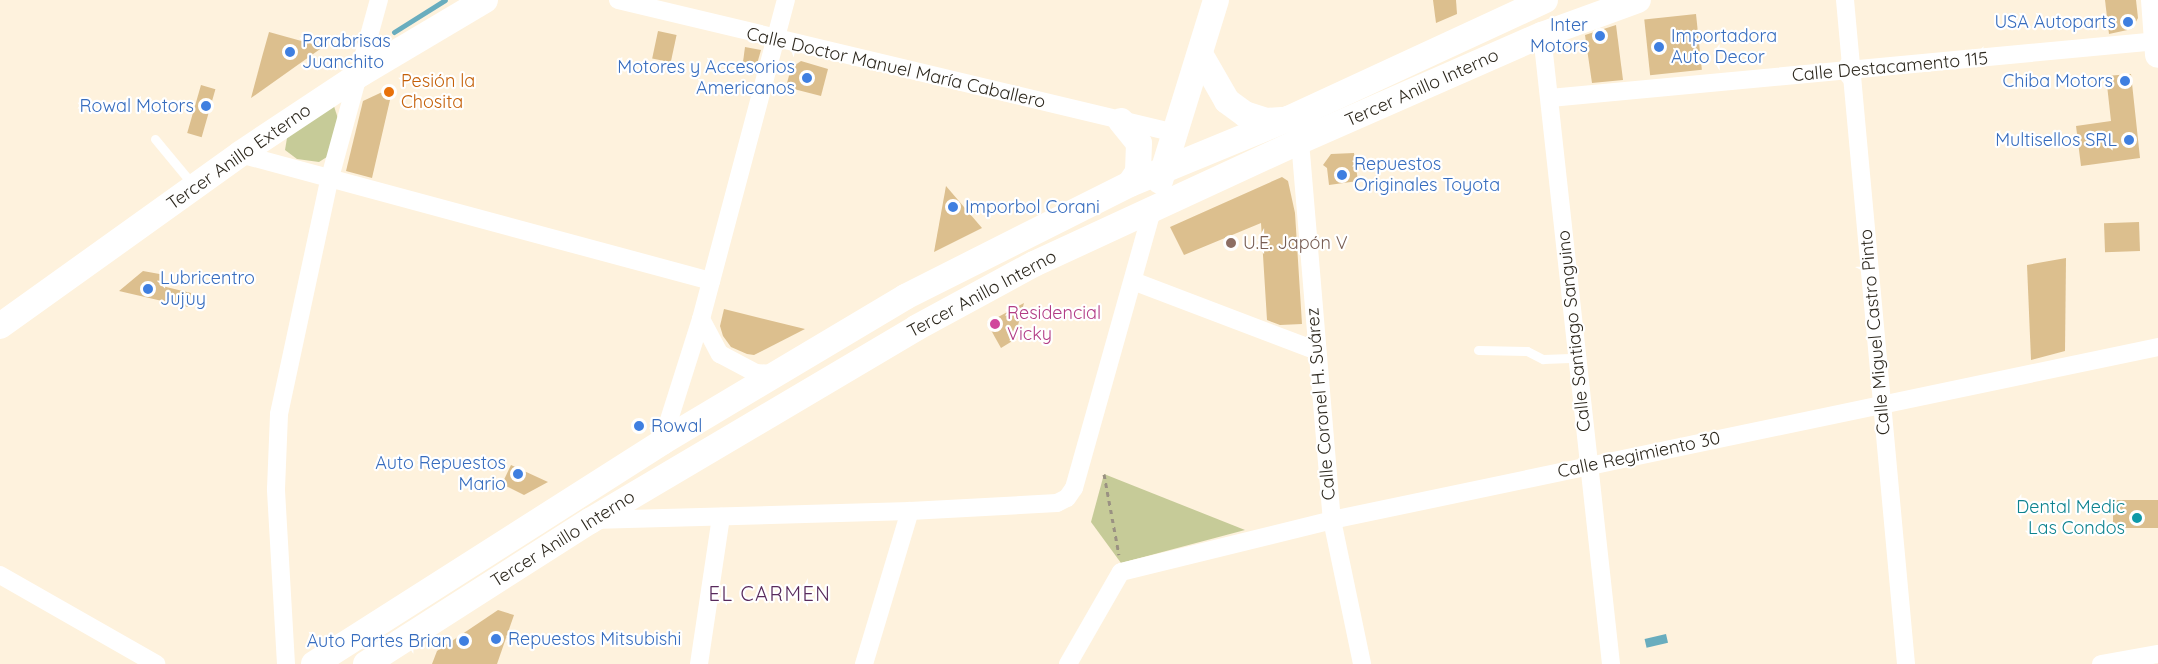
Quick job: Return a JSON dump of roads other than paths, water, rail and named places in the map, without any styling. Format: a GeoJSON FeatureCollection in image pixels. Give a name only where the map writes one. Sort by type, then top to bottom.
{"type":"FeatureCollection","features":[{"type":"Feature","properties":{"kind":"main road","name":"Tercer Anillo Externo"},"geometry":{"type":"LineString","coordinates":[[0,326],[240,154],[362,73],[485,0]]}},
{"type":"Feature","properties":{"kind":"main road"},"geometry":{"type":"LineString","coordinates":[[1079,243],[1104,224],[1151,199],[1164,169],[1216,0]]}},
{"type":"Feature","properties":{"kind":"main road","name":"Tercer Anillo Interno"},"geometry":{"type":"LineString","coordinates":[[366,664],[590,520],[635,509],[916,328],[1079,243],[1152,210],[1294,130],[1545,0]]}},
{"type":"Feature","properties":{"kind":"main road"},"geometry":{"type":"LineString","coordinates":[[1542,34],[1545,18],[1556,0]]}},
{"type":"Feature","properties":{"kind":"main road","name":"Tercer Anillo Interno"},"geometry":{"type":"LineString","coordinates":[[314,664],[662,442],[905,297],[1130,184],[1164,169],[1294,130],[1326,131],[1542,34],[1638,0]]}},
{"type":"Feature","properties":{"kind":"main road"},"geometry":{"type":"LineString","coordinates":[[2154,0],[2158,46]]}},
{"type":"Feature","properties":{"kind":"main road"},"geometry":{"type":"LineString","coordinates":[[1200,54],[1227,102],[1245,114],[1294,130]]}},
{"type":"Feature","properties":{"kind":"main road"},"geometry":{"type":"LineString","coordinates":[[1121,121],[1139,143],[1138,172],[1130,184]]}},
{"type":"Feature","properties":{"kind":"main road"},"geometry":{"type":"LineString","coordinates":[[1164,169],[1193,172],[1297,135],[1326,131]]}},
{"type":"Feature","properties":{"kind":"main road"},"geometry":{"type":"LineString","coordinates":[[491,584],[487,567],[521,532]]}},
{"type":"Feature","properties":{"kind":"main road"},"geometry":{"type":"LineString","coordinates":[[408,637],[440,604],[434,588]]}},
{"type":"Feature","properties":{"kind":"street"},"geometry":{"type":"LineString","coordinates":[[286,664],[276,489],[279,414],[329,181],[362,73],[379,0]]}},
{"type":"Feature","properties":{"kind":"street","name":"Calle Doctor Manuel María Caballero"},"geometry":{"type":"LineString","coordinates":[[618,0],[777,40],[1175,133]]}},
{"type":"Feature","properties":{"kind":"street"},"geometry":{"type":"LineString","coordinates":[[662,442],[701,319],[786,0]]}},
{"type":"Feature","properties":{"kind":"street","name":"Calle Miguel Castro Pinto"},"geometry":{"type":"LineString","coordinates":[[1845,0],[1906,664]]}},
{"type":"Feature","properties":{"kind":"street","name":"Calle Santiago Sanguino"},"geometry":{"type":"LineString","coordinates":[[1542,34],[1611,664]]}},
{"type":"Feature","properties":{"kind":"street","name":"Calle Destacamento 115"},"geometry":{"type":"LineString","coordinates":[[1550,98],[2158,46]]}},
{"type":"Feature","properties":{"kind":"street","name":"Calle Coronel H. Suárez"},"geometry":{"type":"LineString","coordinates":[[1294,130],[1332,520],[1362,664]]}},
{"type":"Feature","properties":{"kind":"street"},"geometry":{"type":"LineString","coordinates":[[240,154],[329,181],[711,281]]}},
{"type":"Feature","properties":{"kind":"street"},"geometry":{"type":"LineString","coordinates":[[635,509],[722,517],[910,511],[1056,503],[1067,498],[1074,488],[1152,210]]}},
{"type":"Feature","properties":{"kind":"street"},"geometry":{"type":"LineString","coordinates":[[1133,281],[1315,350]]}},
{"type":"Feature","properties":{"kind":"street"},"geometry":{"type":"LineString","coordinates":[[701,319],[720,354],[755,373],[775,374]]}},
{"type":"Feature","properties":{"kind":"street","name":"Calle Regimiento 30"},"geometry":{"type":"LineString","coordinates":[[1068,664],[1121,572],[1332,520],[2158,347]]}},
{"type":"Feature","properties":{"kind":"street"},"geometry":{"type":"LineString","coordinates":[[864,664],[910,511]]}},
{"type":"Feature","properties":{"kind":"street"},"geometry":{"type":"LineString","coordinates":[[699,664],[722,517]]}},
{"type":"Feature","properties":{"kind":"street"},"geometry":{"type":"LineString","coordinates":[[0,575],[156,664]]}},
{"type":"Feature","properties":{"kind":"street"},"geometry":{"type":"LineString","coordinates":[[2101,664],[2158,654]]}},
{"type":"Feature","properties":{"kind":"lane"},"geometry":{"type":"LineString","coordinates":[[155,139],[195,186]]}},
{"type":"Feature","properties":{"kind":"lane"},"geometry":{"type":"LineString","coordinates":[[1478,350],[1527,351],[1543,359],[1577,358]]}},
{"type":"Feature","properties":{"kind":"water"},"geometry":{"type":"Polygon","coordinates":[[[1666,634],[1668,643],[1647,648],[1645,639],[1666,634]]]}},
{"type":"Feature","properties":{"kind":"waterway"},"geometry":{"type":"LineString","coordinates":[[394,32],[445,0]]}},
{"type":"Feature","properties":{"kind":"place","name":"USA Autoparts"},"geometry":{"type":"Point","coordinates":[2128,22]}},
{"type":"Feature","properties":{"kind":"place","name":"Inter Motors"},"geometry":{"type":"Point","coordinates":[1600,36]}},
{"type":"Feature","properties":{"kind":"place","name":"Importadora Auto Decor"},"geometry":{"type":"Point","coordinates":[1659,47]}},
{"type":"Feature","properties":{"kind":"place","name":"Parabrisas Juanchito"},"geometry":{"type":"Point","coordinates":[290,52]}},
{"type":"Feature","properties":{"kind":"place","name":"Motores y Accesorios Americanos"},"geometry":{"type":"Point","coordinates":[807,78]}},
{"type":"Feature","properties":{"kind":"place","name":"Chiba Motors"},"geometry":{"type":"Point","coordinates":[2125,81]}},
{"type":"Feature","properties":{"kind":"place","name":"Pesión la Chosita"},"geometry":{"type":"Point","coordinates":[389,92]}},
{"type":"Feature","properties":{"kind":"place","name":"Rowal Motors"},"geometry":{"type":"Point","coordinates":[206,106]}},
{"type":"Feature","properties":{"kind":"place","name":"Multisellos SRL"},"geometry":{"type":"Point","coordinates":[2129,140]}},
{"type":"Feature","properties":{"kind":"place","name":"Repuestos Originales Toyota"},"geometry":{"type":"Point","coordinates":[1342,175]}},
{"type":"Feature","properties":{"kind":"place","name":"Imporbol Corani"},"geometry":{"type":"Point","coordinates":[953,207]}},
{"type":"Feature","properties":{"kind":"place","name":"U.E. Japón V"},"geometry":{"type":"Point","coordinates":[1231,243]}},
{"type":"Feature","properties":{"kind":"place","name":"Lubricentro Jujuy"},"geometry":{"type":"Point","coordinates":[148,289]}},
{"type":"Feature","properties":{"kind":"place","name":"Residencial Vicky"},"geometry":{"type":"Point","coordinates":[995,324]}},
{"type":"Feature","properties":{"kind":"place","name":"Rowal"},"geometry":{"type":"Point","coordinates":[639,426]}},
{"type":"Feature","properties":{"kind":"place","name":"Auto Repuestos Mario"},"geometry":{"type":"Point","coordinates":[518,474]}},
{"type":"Feature","properties":{"kind":"place","name":"Dental Medic Las Condos"},"geometry":{"type":"Point","coordinates":[2137,518]}},
{"type":"Feature","properties":{"kind":"place","name":"Repuestos Mitsubishi"},"geometry":{"type":"Point","coordinates":[496,639]}},
{"type":"Feature","properties":{"kind":"place","name":"Auto Partes Brian"},"geometry":{"type":"Point","coordinates":[464,641]}},
{"type":"Feature","properties":{"kind":"district","name":"EL CARMEN"},"geometry":{"type":"Point","coordinates":[770,593]}}]}
